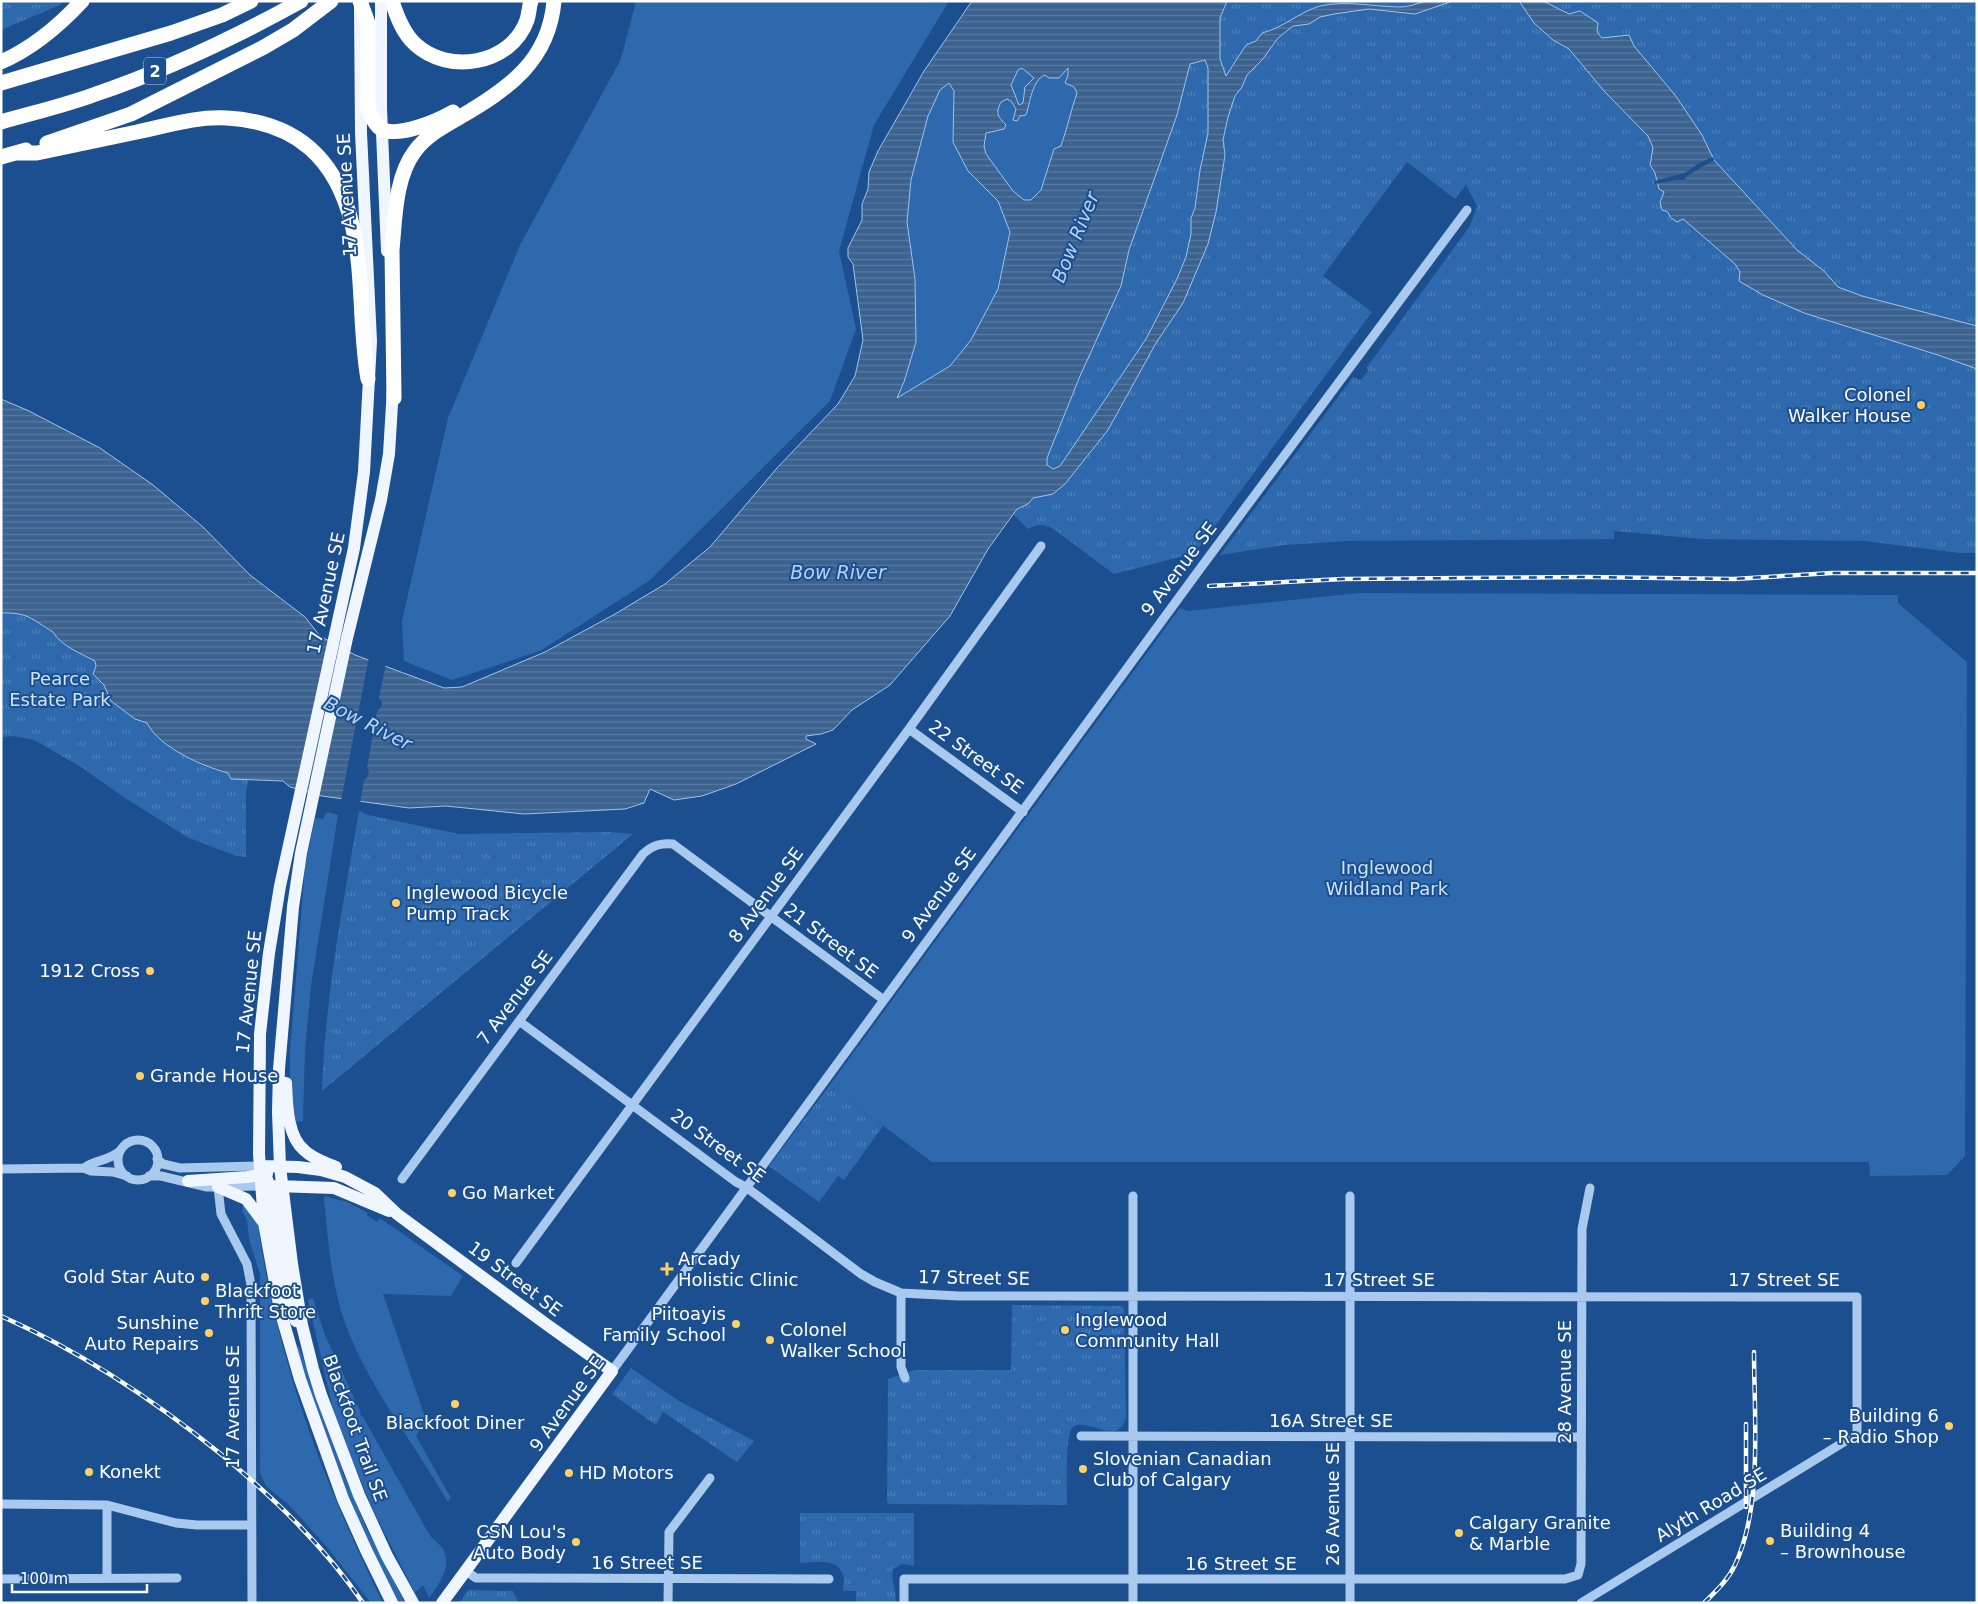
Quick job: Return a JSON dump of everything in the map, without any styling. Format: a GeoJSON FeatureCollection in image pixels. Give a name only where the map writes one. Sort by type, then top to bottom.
{"type":"FeatureCollection","features":[{"type":"Feature","properties":{"kind":"highway"},"geometry":{"type":"LineString","coordinates":[[1,62],[23,52],[62,23],[82,1]]}},
{"type":"Feature","properties":{"kind":"highway","name":"2"},"geometry":{"type":"LineString","coordinates":[[1,83],[172,33],[222,15],[251,1]]}},
{"type":"Feature","properties":{"kind":"highway","name":"2"},"geometry":{"type":"LineString","coordinates":[[1,122],[92,95],[176,63],[300,1]]}},
{"type":"Feature","properties":{"kind":"highway"},"geometry":{"type":"LineString","coordinates":[[1,157],[131,114],[264,47],[293,30],[331,1]]}},
{"type":"Feature","properties":{"kind":"highway"},"geometry":{"type":"LineString","coordinates":[[360,1],[368,23],[368,110],[371,117],[382,129],[394,132],[424,125],[516,80]]}},
{"type":"Feature","properties":{"kind":"highway"},"geometry":{"type":"LineString","coordinates":[[392,1],[400,25],[416,45],[442,60],[461,63],[490,57],[512,43],[526,21],[530,1]]}},
{"type":"Feature","properties":{"kind":"highway"},"geometry":{"type":"LineString","coordinates":[[394,398],[392,250],[395,218],[403,176],[414,152],[427,138],[492,98],[516,80],[535,59],[550,27],[554,1]]}},
{"type":"Feature","properties":{"kind":"highway"},"geometry":{"type":"LineString","coordinates":[[17,153],[37,154],[197,119],[226,118],[260,122],[291,134],[306,144],[320,158],[335,176],[343,196],[352,226],[358,268],[364,356],[368,379]]}},
{"type":"Feature","properties":{"kind":"main road","name":"17 Avenue SE"},"geometry":{"type":"LineString","coordinates":[[342,635],[364,472],[371,328],[361,133],[360,1]]}},
{"type":"Feature","properties":{"kind":"main road","name":"17 Avenue SE"},"geometry":{"type":"LineString","coordinates":[[263,1178],[258,1068],[263,1001],[280,886],[303,810],[342,635],[381,500],[389,454],[394,398],[382,129],[381,1]]}},
{"type":"Feature","properties":{"kind":"main road","name":"17 Avenue SE"},"geometry":{"type":"LineString","coordinates":[[280,1167],[279,1077],[303,810]]}},
{"type":"Feature","properties":{"kind":"main road"},"geometry":{"type":"LineString","coordinates":[[284,1015],[287,1102],[293,1131],[298,1143],[303,1150],[356,1177],[375,1193]]}},
{"type":"Feature","properties":{"kind":"main road","name":"19 Street SE"},"geometry":{"type":"LineString","coordinates":[[263,1178],[280,1167],[309,1168],[326,1171],[345,1178],[375,1193],[397,1214],[612,1371]]}},
{"type":"Feature","properties":{"kind":"main road","name":"Blackfoot Trail SE"},"geometry":{"type":"LineString","coordinates":[[280,1167],[302,1325],[321,1395],[359,1495],[412,1601]]}},
{"type":"Feature","properties":{"kind":"main road"},"geometry":{"type":"LineString","coordinates":[[188,1181],[263,1178],[290,1308],[314,1369]]}},
{"type":"Feature","properties":{"kind":"main road","name":"19 Street SE"},"geometry":{"type":"LineString","coordinates":[[263,1178],[283,1187],[334,1188],[397,1214]]}},
{"type":"Feature","properties":{"kind":"main road","name":"Blackfoot Trail SE"},"geometry":{"type":"LineString","coordinates":[[263,1178],[264,1223],[280,1310],[317,1431],[354,1525],[392,1603]]}},
{"type":"Feature","properties":{"kind":"main road"},"geometry":{"type":"LineString","coordinates":[[218,1187],[246,1198],[264,1223]]}},
{"type":"Feature","properties":{"kind":"main road","name":"9 Avenue SE"},"geometry":{"type":"LineString","coordinates":[[442,1603],[612,1371]]}},
{"type":"Feature","properties":{"kind":"street","name":"9 Avenue SE"},"geometry":{"type":"LineString","coordinates":[[612,1371],[1205,562],[1466,210]]}},
{"type":"Feature","properties":{"kind":"street","name":"8 Avenue SE"},"geometry":{"type":"LineString","coordinates":[[516,1263],[1042,546]]}},
{"type":"Feature","properties":{"kind":"street","name":"22 Street SE"},"geometry":{"type":"LineString","coordinates":[[909,729],[1023,812]]}},
{"type":"Feature","properties":{"kind":"street","name":"21 Street SE"},"geometry":{"type":"LineString","coordinates":[[661,843],[673,844],[884,1000]]}},
{"type":"Feature","properties":{"kind":"street","name":"7 Avenue SE"},"geometry":{"type":"LineString","coordinates":[[402,1180],[643,854],[650,847],[661,843]]}},
{"type":"Feature","properties":{"kind":"street","name":"20 Street SE"},"geometry":{"type":"LineString","coordinates":[[519,1021],[736,1182],[746,1187],[861,1274],[901,1293]]}},
{"type":"Feature","properties":{"kind":"street"},"geometry":{"type":"LineString","coordinates":[[84,1168],[90,1164],[111,1158],[131,1141],[142,1140],[151,1145],[157,1159],[163,1164],[180,1168],[263,1178]]}},
{"type":"Feature","properties":{"kind":"street"},"geometry":{"type":"LineString","coordinates":[[120,1151],[119,1165],[127,1176]]}},
{"type":"Feature","properties":{"kind":"street"},"geometry":{"type":"LineString","coordinates":[[149,1176],[154,1170],[157,1159]]}},
{"type":"Feature","properties":{"kind":"street"},"geometry":{"type":"LineString","coordinates":[[1,1169],[84,1168],[91,1171],[113,1172],[140,1180],[149,1176],[162,1176],[207,1187],[218,1187],[263,1178]]}},
{"type":"Feature","properties":{"kind":"street","name":"17 Avenue SE"},"geometry":{"type":"LineString","coordinates":[[218,1187],[221,1214],[247,1264],[251,1285],[252,1603]]}},
{"type":"Feature","properties":{"kind":"street","name":"28 Avenue SE"},"geometry":{"type":"LineString","coordinates":[[1578,1575],[1581,1564],[1582,1229],[1590,1188]]}},
{"type":"Feature","properties":{"kind":"street"},"geometry":{"type":"LineString","coordinates":[[1133,1196],[1133,1603]]}},
{"type":"Feature","properties":{"kind":"street","name":"26 Avenue SE"},"geometry":{"type":"LineString","coordinates":[[1350,1196],[1350,1603]]}},
{"type":"Feature","properties":{"kind":"street"},"geometry":{"type":"LineString","coordinates":[[901,1293],[901,1366],[905,1378]]}},
{"type":"Feature","properties":{"kind":"street","name":"17 Street SE"},"geometry":{"type":"LineString","coordinates":[[901,1293],[959,1296],[1858,1296],[1857,1434]]}},
{"type":"Feature","properties":{"kind":"street","name":"Alyth Road SE"},"geometry":{"type":"LineString","coordinates":[[1581,1603],[1857,1434]]}},
{"type":"Feature","properties":{"kind":"street","name":"16A Street SE"},"geometry":{"type":"LineString","coordinates":[[1081,1436],[1581,1437]]}},
{"type":"Feature","properties":{"kind":"street"},"geometry":{"type":"LineString","coordinates":[[668,1603],[669,1532],[710,1478]]}},
{"type":"Feature","properties":{"kind":"street"},"geometry":{"type":"LineString","coordinates":[[1,1504],[107,1505],[176,1523],[251,1525]]}},
{"type":"Feature","properties":{"kind":"street"},"geometry":{"type":"LineString","coordinates":[[107,1505],[107,1578]]}},
{"type":"Feature","properties":{"kind":"street","name":"16 Street SE"},"geometry":{"type":"LineString","coordinates":[[466,1571],[476,1578],[829,1579]]}},
{"type":"Feature","properties":{"kind":"street","name":"16 Street SE"},"geometry":{"type":"LineString","coordinates":[[904,1603],[904,1579],[1565,1580],[1578,1575]]}},
{"type":"Feature","properties":{"kind":"street"},"geometry":{"type":"LineString","coordinates":[[1,1578],[177,1578]]}},
{"type":"Feature","properties":{"kind":"green space"},"geometry":{"type":"Polygon","coordinates":[[[1,1],[64,1],[60,5],[1,30],[1,1]]]}},
{"type":"Feature","properties":{"kind":"green space"},"geometry":{"type":"Polygon","coordinates":[[[636,1],[949,1],[874,125],[839,251],[856,329],[830,401],[649,581],[540,651],[452,680],[404,661],[402,621],[448,418],[520,245],[621,59],[636,1]]]}},
{"type":"Feature","properties":{"kind":"green space"},"geometry":{"type":"Polygon","coordinates":[[[1191,1],[1977,1],[1977,553],[1959,553],[1865,541],[1702,539],[1614,531],[1614,539],[1348,541],[1284,545],[1220,555],[1353,377],[1361,380],[1368,371],[1367,367],[1470,226],[1477,206],[1466,185],[1455,199],[1407,162],[1323,276],[1372,312],[1195,553],[1114,574],[1052,528],[1040,525],[1028,529],[1009,510],[1191,1]]]}},
{"type":"Feature","properties":{"kind":"green space"},"geometry":{"type":"Polygon","coordinates":[[[1022,67],[1034,78],[1029,83],[1023,103],[1019,105],[1011,85],[1018,70],[1022,67]]]}},
{"type":"Feature","properties":{"kind":"green space"},"geometry":{"type":"Polygon","coordinates":[[[1068,68],[1068,75],[1077,93],[1061,146],[1054,149],[1041,190],[1031,200],[1024,200],[1013,191],[986,154],[984,146],[986,133],[1000,130],[1004,123],[998,114],[1001,102],[1007,99],[1011,101],[1020,116],[1027,107],[1034,86],[1040,77],[1050,72],[1068,68]]]}},
{"type":"Feature","properties":{"kind":"green space"},"geometry":{"type":"Polygon","coordinates":[[[949,83],[954,91],[953,142],[968,171],[998,201],[1010,232],[998,289],[971,340],[950,366],[897,398],[904,383],[916,342],[915,279],[907,222],[911,180],[928,116],[940,89],[949,83]]]}},
{"type":"Feature","properties":{"kind":"green space","name":"Pearce Estate Park"},"geometry":{"type":"Polygon","coordinates":[[[1,582],[253,761],[246,791],[246,857],[236,856],[187,837],[122,796],[81,767],[34,740],[14,736],[1,737],[1,582]]]}},
{"type":"Feature","properties":{"kind":"green space","name":"Inglewood Wildland Park"},"geometry":{"type":"Polygon","coordinates":[[[1358,593],[1898,595],[1898,603],[1967,662],[1965,1156],[1947,1175],[1870,1176],[1869,1162],[932,1162],[829,1086],[1180,608],[1188,611],[1358,593]]]}},
{"type":"Feature","properties":{"kind":"green space"},"geometry":{"type":"Polygon","coordinates":[[[359,811],[368,815],[459,834],[609,832],[633,834],[322,1091],[331,985],[359,811]]]}},
{"type":"Feature","properties":{"kind":"green space"},"geometry":{"type":"Polygon","coordinates":[[[327,812],[338,815],[311,986],[305,1050],[303,1121],[296,1122],[290,1077],[290,1052],[305,867],[315,818],[323,819],[327,812]]]}},
{"type":"Feature","properties":{"kind":"green space"},"geometry":{"type":"Polygon","coordinates":[[[829,1086],[883,1126],[844,1180],[838,1176],[819,1202],[769,1166],[829,1086]]]}},
{"type":"Feature","properties":{"kind":"green space"},"geometry":{"type":"Polygon","coordinates":[[[325,1196],[347,1202],[368,1213],[367,1215],[377,1222],[380,1218],[463,1276],[451,1296],[383,1294],[426,1420],[416,1436],[451,1498],[448,1502],[379,1393],[366,1370],[345,1323],[336,1293],[325,1196]]]}},
{"type":"Feature","properties":{"kind":"green space"},"geometry":{"type":"Polygon","coordinates":[[[243,1205],[254,1215],[258,1226],[277,1325],[305,1419],[341,1511],[383,1603],[371,1603],[327,1547],[289,1505],[266,1486],[260,1473],[260,1274],[249,1239],[247,1220],[242,1211],[243,1205]]]}},
{"type":"Feature","properties":{"kind":"green space"},"geometry":{"type":"Polygon","coordinates":[[[313,1298],[325,1335],[361,1413],[360,1415],[363,1417],[429,1534],[442,1547],[446,1556],[443,1575],[429,1598],[423,1585],[415,1593],[372,1508],[335,1418],[308,1300],[313,1298]]]}},
{"type":"Feature","properties":{"kind":"green space"},"geometry":{"type":"Polygon","coordinates":[[[1012,1305],[1122,1306],[1124,1309],[1126,1418],[1122,1427],[1108,1431],[1085,1425],[1078,1425],[1072,1428],[1067,1452],[1067,1505],[889,1504],[887,1502],[888,1379],[914,1370],[1011,1370],[1012,1305]]]}},
{"type":"Feature","properties":{"kind":"green space"},"geometry":{"type":"Polygon","coordinates":[[[299,1346],[344,1475],[366,1527],[405,1603],[398,1603],[357,1522],[295,1348],[299,1346]]]}},
{"type":"Feature","properties":{"kind":"green space"},"geometry":{"type":"Polygon","coordinates":[[[631,1368],[679,1401],[754,1441],[737,1462],[663,1412],[656,1425],[612,1394],[631,1368]]]}},
{"type":"Feature","properties":{"kind":"green space"},"geometry":{"type":"Polygon","coordinates":[[[800,1513],[914,1513],[914,1566],[902,1564],[893,1569],[896,1603],[856,1603],[856,1591],[843,1591],[844,1577],[836,1566],[825,1562],[800,1563],[800,1513]]]}},
{"type":"Feature","properties":{"kind":"green space"},"geometry":{"type":"Polygon","coordinates":[[[468,1590],[513,1591],[519,1603],[459,1603],[468,1590]]]}},
{"type":"Feature","properties":{"kind":"water","name":"Bow River"},"geometry":{"type":"Polygon","coordinates":[[[972,1],[1227,1],[1220,18],[1220,59],[1226,76],[1246,45],[1256,41],[1262,33],[1277,28],[1320,6],[1350,4],[1401,7],[1426,1],[1453,1],[1415,14],[1369,9],[1334,14],[1320,17],[1309,24],[1293,26],[1278,38],[1262,60],[1247,75],[1242,87],[1235,96],[1223,140],[1225,155],[1216,212],[1208,244],[1183,303],[1156,343],[1108,430],[1065,484],[1053,494],[1033,498],[1028,504],[1017,509],[988,549],[950,616],[890,685],[852,710],[833,730],[806,736],[806,739],[816,744],[736,784],[702,796],[674,800],[650,789],[644,803],[625,809],[524,814],[446,806],[409,808],[322,796],[290,787],[283,781],[231,779],[228,773],[194,761],[171,748],[153,732],[147,723],[135,719],[111,701],[104,685],[93,674],[96,666],[95,661],[66,645],[53,632],[29,617],[1,613],[1,399],[29,411],[100,448],[153,485],[203,527],[250,575],[305,617],[320,636],[355,655],[444,688],[462,687],[545,652],[615,614],[665,584],[710,547],[777,468],[838,404],[855,376],[863,340],[853,264],[848,257],[848,248],[862,220],[862,204],[868,189],[869,172],[878,151],[924,71],[972,1]],[[1205,60],[1190,64],[1177,115],[1129,250],[1121,286],[1080,376],[1047,458],[1047,465],[1053,469],[1060,466],[1146,339],[1177,279],[1186,257],[1191,234],[1191,218],[1195,208],[1200,170],[1208,133],[1208,68],[1205,60]],[[1022,68],[1018,70],[1011,85],[1019,105],[1023,103],[1025,87],[1034,78],[1022,68]],[[1068,68],[1059,78],[1049,78],[1045,75],[1037,82],[1030,98],[1026,115],[1020,116],[1017,121],[1013,120],[1016,109],[1011,101],[1007,99],[1001,102],[998,115],[1006,125],[1004,129],[986,133],[984,146],[986,154],[1013,191],[1024,200],[1031,200],[1041,190],[1054,149],[1061,146],[1077,93],[1074,87],[1065,83],[1068,68]],[[949,83],[940,90],[928,116],[911,180],[907,222],[915,279],[916,342],[897,398],[950,366],[971,340],[998,289],[1010,232],[998,201],[968,171],[953,142],[954,91],[949,83]]]}},
{"type":"Feature","properties":{"kind":"water"},"geometry":{"type":"Polygon","coordinates":[[[1519,1],[1543,1],[1569,14],[1580,11],[1598,23],[1597,32],[1602,38],[1629,35],[1634,46],[1675,95],[1702,135],[1714,160],[1797,250],[1824,271],[1838,287],[1862,296],[1977,326],[1977,369],[1804,313],[1763,295],[1739,281],[1740,272],[1735,264],[1683,219],[1677,222],[1670,217],[1668,212],[1662,210],[1660,202],[1664,192],[1659,189],[1655,173],[1650,165],[1653,148],[1648,136],[1604,91],[1569,49],[1553,40],[1534,23],[1519,1]]]}},
{"type":"Feature","properties":{"kind":"pier"},"geometry":{"type":"Polygon","coordinates":[[[1713,157],[1714,160],[1687,176],[1684,180],[1655,184],[1654,181],[1685,173],[1699,163],[1713,157]]]}},
{"type":"Feature","properties":{"kind":"pier"},"geometry":{"type":"Polygon","coordinates":[[[369,657],[386,663],[379,698],[382,702],[381,708],[377,711],[367,768],[369,771],[367,778],[364,780],[360,804],[341,801],[369,657]]]}},
{"type":"Feature","properties":{"kind":"railway"},"geometry":{"type":"LineString","coordinates":[[1209,586],[1343,579],[1586,577],[1734,579],[1832,573],[1977,573]]}},
{"type":"Feature","properties":{"kind":"railway"},"geometry":{"type":"LineString","coordinates":[[1,1316],[89,1361],[144,1396],[222,1455],[298,1524],[332,1562],[363,1603]]}},
{"type":"Feature","properties":{"kind":"railway"},"geometry":{"type":"LineString","coordinates":[[1704,1603],[1729,1576],[1735,1565],[1744,1542],[1750,1516],[1755,1460],[1754,1352]]}},
{"type":"Feature","properties":{"kind":"railway"},"geometry":{"type":"LineString","coordinates":[[1746,1424],[1746,1507]]}},
{"type":"Feature","properties":{"kind":"place","name":"Colonel Walker House"},"geometry":{"type":"Point","coordinates":[1921,405]}},
{"type":"Feature","properties":{"kind":"place","name":"Inglewood Bicycle Pump Track"},"geometry":{"type":"Point","coordinates":[396,903]}},
{"type":"Feature","properties":{"kind":"place","name":"1912 Cross"},"geometry":{"type":"Point","coordinates":[150,971]}},
{"type":"Feature","properties":{"kind":"place","name":"Grande House"},"geometry":{"type":"Point","coordinates":[140,1076]}},
{"type":"Feature","properties":{"kind":"place","name":"Go Market"},"geometry":{"type":"Point","coordinates":[452,1193]}},
{"type":"Feature","properties":{"kind":"place","name":"Arcady Holistic Clinic"},"geometry":{"type":"Point","coordinates":[667,1269]}},
{"type":"Feature","properties":{"kind":"place","name":"Gold Star Auto"},"geometry":{"type":"Point","coordinates":[205,1277]}},
{"type":"Feature","properties":{"kind":"place","name":"Blackfoot Thrift Store"},"geometry":{"type":"Point","coordinates":[205,1301]}},
{"type":"Feature","properties":{"kind":"place","name":"Piitoayis Family School"},"geometry":{"type":"Point","coordinates":[736,1324]}},
{"type":"Feature","properties":{"kind":"place","name":"Inglewood Community Hall"},"geometry":{"type":"Point","coordinates":[1065,1330]}},
{"type":"Feature","properties":{"kind":"place","name":"Sunshine Auto Repairs"},"geometry":{"type":"Point","coordinates":[209,1333]}},
{"type":"Feature","properties":{"kind":"place","name":"Colonel Walker School"},"geometry":{"type":"Point","coordinates":[770,1340]}},
{"type":"Feature","properties":{"kind":"place","name":"Blackfoot Diner"},"geometry":{"type":"Point","coordinates":[455,1404]}},
{"type":"Feature","properties":{"kind":"place","name":"Building 6 – Radio Shop"},"geometry":{"type":"Point","coordinates":[1949,1426]}},
{"type":"Feature","properties":{"kind":"place","name":"Slovenian Canadian Club of Calgary"},"geometry":{"type":"Point","coordinates":[1083,1469]}},
{"type":"Feature","properties":{"kind":"place","name":"Konekt"},"geometry":{"type":"Point","coordinates":[89,1472]}},
{"type":"Feature","properties":{"kind":"place","name":"HD Motors"},"geometry":{"type":"Point","coordinates":[569,1473]}},
{"type":"Feature","properties":{"kind":"place","name":"Calgary Granite & Marble"},"geometry":{"type":"Point","coordinates":[1459,1533]}},
{"type":"Feature","properties":{"kind":"place","name":"Building 4 – Brownhouse"},"geometry":{"type":"Point","coordinates":[1770,1541]}},
{"type":"Feature","properties":{"kind":"place","name":"CSN Lou's Auto Body"},"geometry":{"type":"Point","coordinates":[576,1542]}}]}
